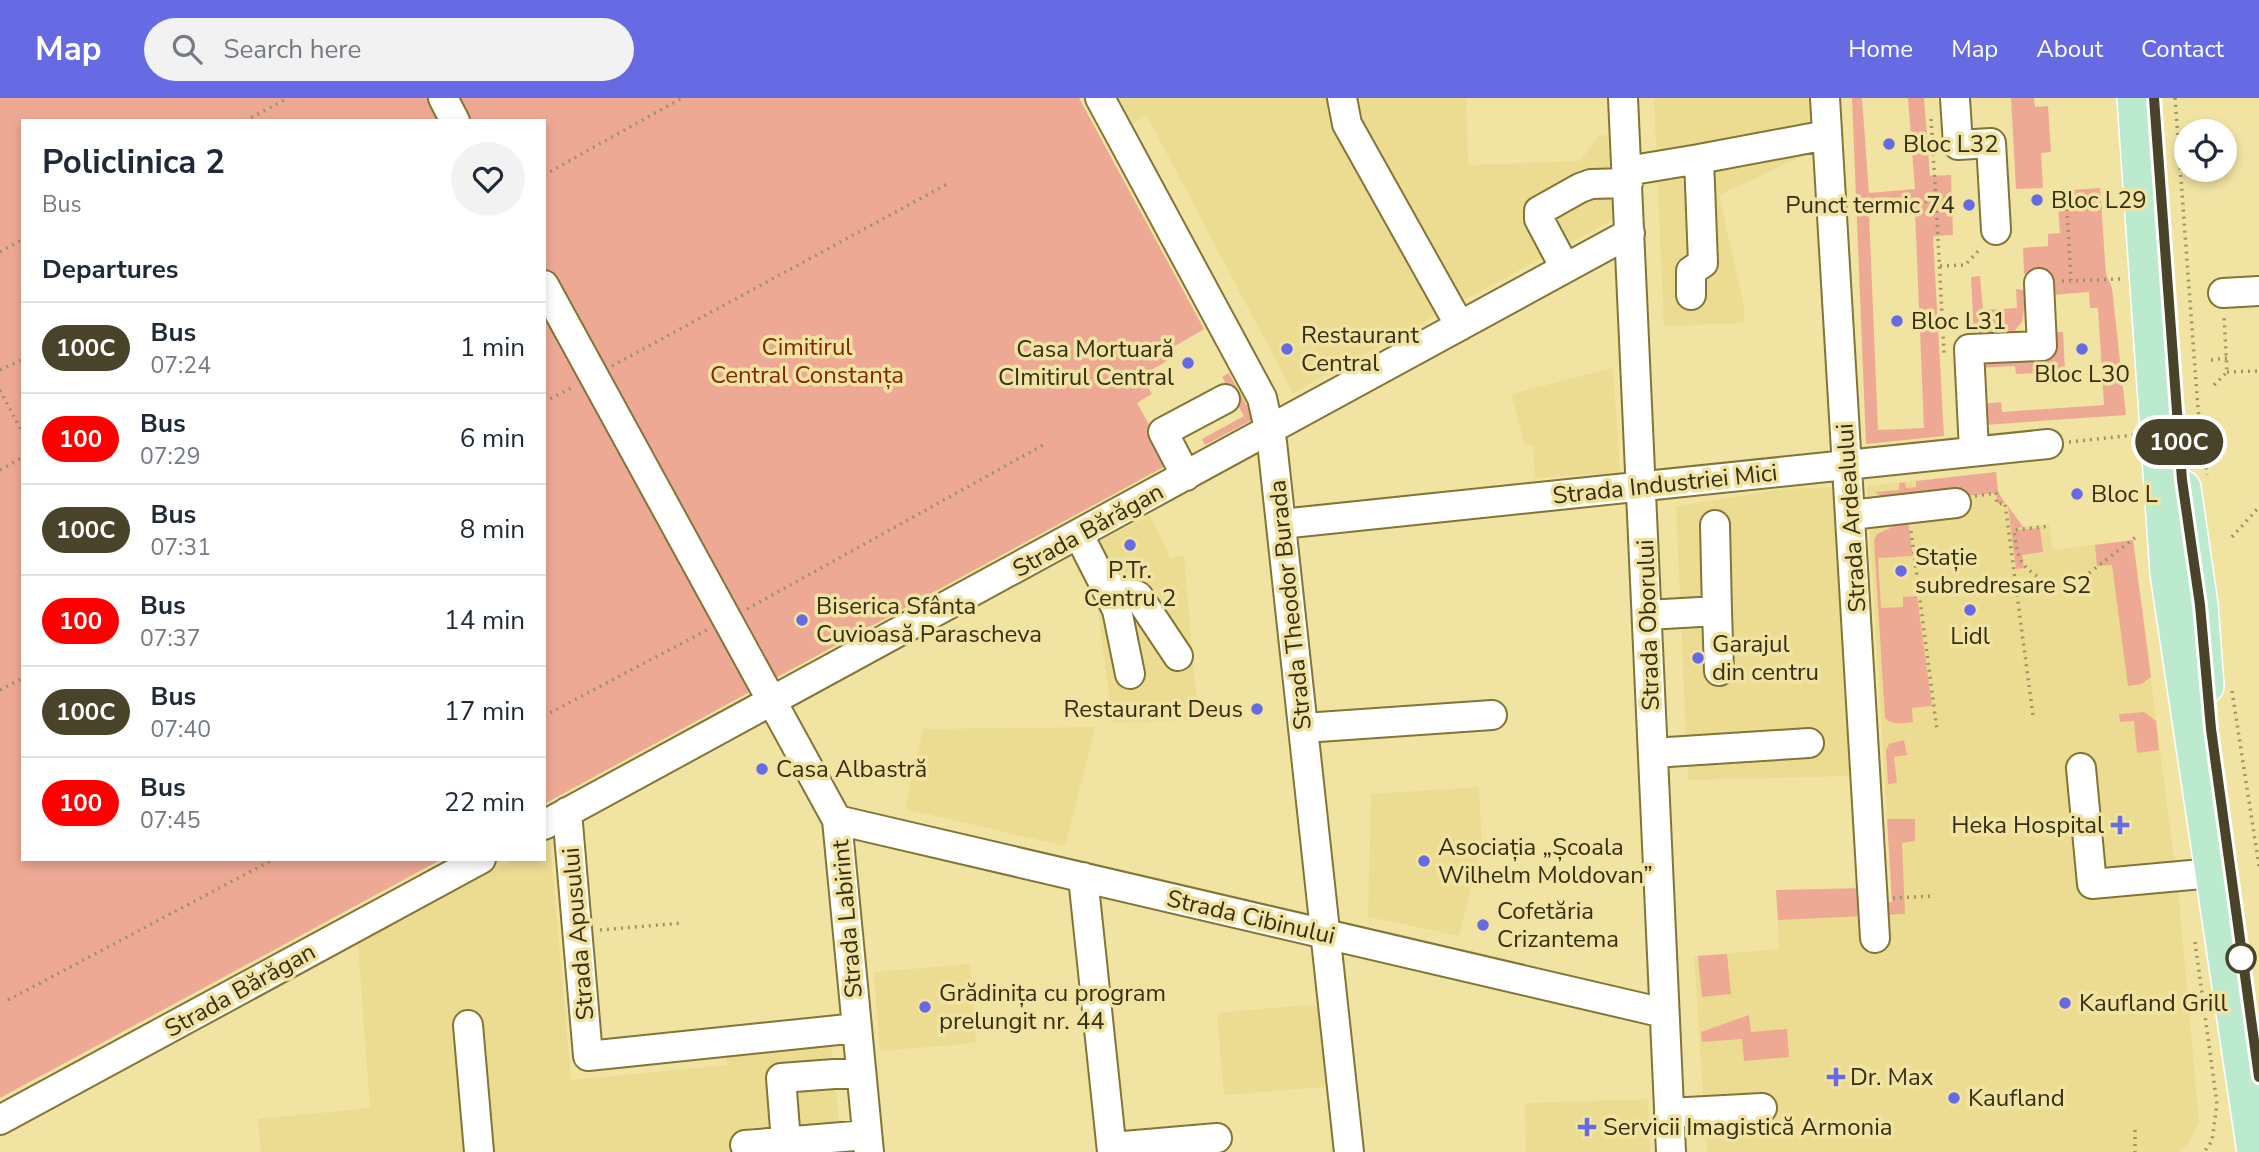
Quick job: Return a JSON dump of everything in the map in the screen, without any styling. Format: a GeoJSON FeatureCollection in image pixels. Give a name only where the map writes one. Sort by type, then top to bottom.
{"type":"FeatureCollection","features":[{"type":"Feature","properties":{"kind":"main road"},"geometry":{"type":"LineString","coordinates":[[2135,98],[2168,573],[2213,873],[2255,1076],[2245,1116],[2228,1152]]}},
{"type":"Feature","properties":{"kind":"main road"},"geometry":{"type":"LineString","coordinates":[[2154,98],[2182,480],[2200,605],[2211,725],[2255,1076],[2255,1152]]}},
{"type":"Feature","properties":{"kind":"street"},"geometry":{"type":"LineString","coordinates":[[443,98],[454,119]]}},
{"type":"Feature","properties":{"kind":"street","name":"Strada Theodor Burada"},"geometry":{"type":"LineString","coordinates":[[1100,98],[1262,397],[1271,430],[1349,1152]]}},
{"type":"Feature","properties":{"kind":"street"},"geometry":{"type":"LineString","coordinates":[[1342,98],[1347,124],[1460,326]]}},
{"type":"Feature","properties":{"kind":"street","name":"Strada Oborului"},"geometry":{"type":"LineString","coordinates":[[1623,98],[1671,1152]]}},
{"type":"Feature","properties":{"kind":"street","name":"Strada Ardealului"},"geometry":{"type":"LineString","coordinates":[[1825,98],[1875,938]]}},
{"type":"Feature","properties":{"kind":"street"},"geometry":{"type":"LineString","coordinates":[[1943,104],[1958,145],[1991,143],[1996,230]]}},
{"type":"Feature","properties":{"kind":"street"},"geometry":{"type":"LineString","coordinates":[[1565,268],[1539,219],[1539,211],[1580,188],[1699,159],[1827,135]]}},
{"type":"Feature","properties":{"kind":"street"},"geometry":{"type":"LineString","coordinates":[[1691,295],[1691,271],[1703,263],[1699,159]]}},
{"type":"Feature","properties":{"kind":"street","name":"Strada Bărăgan"},"geometry":{"type":"LineString","coordinates":[[556,819],[1630,233]]}},
{"type":"Feature","properties":{"kind":"street"},"geometry":{"type":"LineString","coordinates":[[1974,451],[1969,349],[2042,346],[2039,283]]}},
{"type":"Feature","properties":{"kind":"street","name":"Strada Labirint"},"geometry":{"type":"LineString","coordinates":[[546,289],[838,820],[868,1143]]}},
{"type":"Feature","properties":{"kind":"street"},"geometry":{"type":"LineString","coordinates":[[2222,293],[2259,291]]}},
{"type":"Feature","properties":{"kind":"street"},"geometry":{"type":"LineString","coordinates":[[1186,477],[1163,432],[1225,399]]}},
{"type":"Feature","properties":{"kind":"street","name":"Strada Industriei Mici"},"geometry":{"type":"LineString","coordinates":[[1282,524],[2048,444]]}},
{"type":"Feature","properties":{"kind":"street"},"geometry":{"type":"LineString","coordinates":[[1851,515],[1956,503]]}},
{"type":"Feature","properties":{"kind":"street"},"geometry":{"type":"LineString","coordinates":[[1715,525],[1719,671]]}},
{"type":"Feature","properties":{"kind":"street"},"geometry":{"type":"LineString","coordinates":[[1079,535],[1117,610],[1130,674]]}},
{"type":"Feature","properties":{"kind":"street"},"geometry":{"type":"LineString","coordinates":[[1104,584],[1138,596],[1178,656]]}},
{"type":"Feature","properties":{"kind":"street"},"geometry":{"type":"LineString","coordinates":[[1647,615],[1717,611]]}},
{"type":"Feature","properties":{"kind":"street"},"geometry":{"type":"LineString","coordinates":[[1304,728],[1492,715]]}},
{"type":"Feature","properties":{"kind":"street"},"geometry":{"type":"LineString","coordinates":[[1653,752],[1809,743]]}},
{"type":"Feature","properties":{"kind":"street"},"geometry":{"type":"LineString","coordinates":[[2081,768],[2092,884],[2213,873]]}},
{"type":"Feature","properties":{"kind":"street","name":"Strada Apusului"},"geometry":{"type":"LineString","coordinates":[[556,819],[577,932],[588,1056],[857,1028]]}},
{"type":"Feature","properties":{"kind":"street","name":"Strada Cibinului"},"geometry":{"type":"LineString","coordinates":[[838,820],[1664,1013]]}},
{"type":"Feature","properties":{"kind":"street","name":"Strada Bărăgan"},"geometry":{"type":"LineString","coordinates":[[0,1120],[477,861]]}},
{"type":"Feature","properties":{"kind":"street"},"geometry":{"type":"LineString","coordinates":[[1083,877],[1112,1149],[1217,1138]]}},
{"type":"Feature","properties":{"kind":"street"},"geometry":{"type":"LineString","coordinates":[[468,1025],[480,1152]]}},
{"type":"Feature","properties":{"kind":"street"},"geometry":{"type":"LineString","coordinates":[[800,1140],[781,1078],[861,1072]]}},
{"type":"Feature","properties":{"kind":"street"},"geometry":{"type":"LineString","coordinates":[[1669,1113],[1762,1108]]}},
{"type":"Feature","properties":{"kind":"street"},"geometry":{"type":"LineString","coordinates":[[745,1145],[800,1140],[868,1143]]}},
{"type":"Feature","properties":{"kind":"path"},"geometry":{"type":"LineString","coordinates":[[249,119],[288,98]]}},
{"type":"Feature","properties":{"kind":"path"},"geometry":{"type":"LineString","coordinates":[[546,173],[682,98]]}},
{"type":"Feature","properties":{"kind":"path"},"geometry":{"type":"LineString","coordinates":[[1943,104],[1936,201],[1945,360]]}},
{"type":"Feature","properties":{"kind":"path"},"geometry":{"type":"LineString","coordinates":[[546,401],[948,183]]}},
{"type":"Feature","properties":{"kind":"path"},"geometry":{"type":"LineString","coordinates":[[1832,207],[1936,201]]}},
{"type":"Feature","properties":{"kind":"path"},"geometry":{"type":"LineString","coordinates":[[2058,209],[2106,207]]}},
{"type":"Feature","properties":{"kind":"path"},"geometry":{"type":"LineString","coordinates":[[2067,209],[2071,281]]}},
{"type":"Feature","properties":{"kind":"path"},"geometry":{"type":"LineString","coordinates":[[0,251],[21,240]]}},
{"type":"Feature","properties":{"kind":"path"},"geometry":{"type":"LineString","coordinates":[[1939,266],[1965,265]]}},
{"type":"Feature","properties":{"kind":"path"},"geometry":{"type":"LineString","coordinates":[[2039,283],[2123,279]]}},
{"type":"Feature","properties":{"kind":"path"},"geometry":{"type":"LineString","coordinates":[[2222,293],[2227,372]]}},
{"type":"Feature","properties":{"kind":"path"},"geometry":{"type":"LineString","coordinates":[[2211,360],[2227,358]]}},
{"type":"Feature","properties":{"kind":"path"},"geometry":{"type":"LineString","coordinates":[[0,370],[21,360]]}},
{"type":"Feature","properties":{"kind":"path"},"geometry":{"type":"LineString","coordinates":[[2214,385],[2227,372],[2259,371]]}},
{"type":"Feature","properties":{"kind":"path"},"geometry":{"type":"LineString","coordinates":[[0,390],[21,430]]}},
{"type":"Feature","properties":{"kind":"path"},"geometry":{"type":"LineString","coordinates":[[2048,444],[2133,435]]}},
{"type":"Feature","properties":{"kind":"path"},"geometry":{"type":"LineString","coordinates":[[546,715],[727,620],[1045,444]]}},
{"type":"Feature","properties":{"kind":"path"},"geometry":{"type":"LineString","coordinates":[[0,470],[21,458]]}},
{"type":"Feature","properties":{"kind":"path"},"geometry":{"type":"LineString","coordinates":[[1956,503],[1956,499],[1996,493],[1997,504],[2005,503],[2033,716]]}},
{"type":"Feature","properties":{"kind":"path"},"geometry":{"type":"LineString","coordinates":[[2232,537],[2259,507]]}},
{"type":"Feature","properties":{"kind":"path"},"geometry":{"type":"LineString","coordinates":[[1908,509],[1937,730]]}},
{"type":"Feature","properties":{"kind":"path"},"geometry":{"type":"LineString","coordinates":[[2008,529],[2050,526]]}},
{"type":"Feature","properties":{"kind":"path"},"geometry":{"type":"LineString","coordinates":[[2014,530],[2017,557],[2024,568],[2043,580]]}},
{"type":"Feature","properties":{"kind":"path"},"geometry":{"type":"LineString","coordinates":[[2089,573],[2137,536]]}},
{"type":"Feature","properties":{"kind":"path"},"geometry":{"type":"LineString","coordinates":[[0,690],[21,679]]}},
{"type":"Feature","properties":{"kind":"path"},"geometry":{"type":"LineString","coordinates":[[8,1000],[270,861]]}},
{"type":"Feature","properties":{"kind":"path"},"geometry":{"type":"LineString","coordinates":[[1873,899],[1933,896]]}},
{"type":"Feature","properties":{"kind":"path"},"geometry":{"type":"LineString","coordinates":[[577,932],[682,923]]}},
{"type":"Feature","properties":{"kind":"path"},"geometry":{"type":"LineString","coordinates":[[2135,1130],[2135,1152]]}},
{"type":"Feature","properties":{"kind":"shaded area"},"geometry":{"type":"Polygon","coordinates":[[[1119,98],[1466,98],[1468,165],[1580,161],[1598,136],[1608,135],[1612,220],[1293,393],[1147,116],[1133,123],[1119,98]]]}},
{"type":"Feature","properties":{"kind":"shaded area"},"geometry":{"type":"Polygon","coordinates":[[[1654,98],[1816,98],[1818,149],[1719,195],[1744,306],[1744,323],[1664,326],[1654,98]]]}},
{"type":"Feature","properties":{"kind":"shaded area"},"geometry":{"type":"Polygon","coordinates":[[[1613,368],[1620,472],[1535,478],[1533,445],[1525,445],[1511,394],[1613,368]]]}},
{"type":"Feature","properties":{"kind":"shaded area"},"geometry":{"type":"Polygon","coordinates":[[[1996,472],[1998,493],[2023,527],[2049,524],[2053,550],[2133,540],[2179,900],[2199,1123],[2188,1144],[2179,1152],[1707,1152],[1694,956],[1779,949],[1776,890],[1865,905],[1892,902],[1867,486],[1996,472]]]}},
{"type":"Feature","properties":{"kind":"shaded area"},"geometry":{"type":"Polygon","coordinates":[[[1833,487],[1837,494],[1851,776],[1688,780],[1676,506],[1784,489],[1833,487]]]}},
{"type":"Feature","properties":{"kind":"shaded area"},"geometry":{"type":"Polygon","coordinates":[[[1150,515],[1170,558],[1184,556],[1198,720],[1113,723],[1097,605],[1070,556],[1150,515]]]}},
{"type":"Feature","properties":{"kind":"shaded area"},"geometry":{"type":"Polygon","coordinates":[[[1095,727],[1065,846],[905,809],[923,729],[1095,727]]]}},
{"type":"Feature","properties":{"kind":"shaded area","name":"Asociația „Școala Wilhelm Moldovan”"},"geometry":{"type":"Polygon","coordinates":[[[1479,787],[1482,844],[1459,936],[1368,917],[1371,794],[1479,787]]]}},
{"type":"Feature","properties":{"kind":"shaded area"},"geometry":{"type":"Polygon","coordinates":[[[550,840],[571,1080],[727,1065],[726,1050],[831,1040],[842,1152],[261,1152],[258,1119],[370,1108],[358,944],[510,861],[546,861],[546,842],[550,840]]]}},
{"type":"Feature","properties":{"kind":"shaded area","name":"Grădinița cu program prelungit nr. 44"},"geometry":{"type":"Polygon","coordinates":[[[970,964],[976,1043],[880,1051],[874,972],[970,964]]]}},
{"type":"Feature","properties":{"kind":"shaded area"},"geometry":{"type":"Polygon","coordinates":[[[1318,1004],[1325,1087],[1224,1095],[1217,1013],[1318,1004]]]}},
{"type":"Feature","properties":{"kind":"shaded area","name":"Servicii Imagistică Armonia"},"geometry":{"type":"Polygon","coordinates":[[[1648,1099],[1650,1152],[1526,1152],[1525,1103],[1648,1099]]]}},
{"type":"Feature","properties":{"kind":"green space","name":"Cimitirul Central Constanța"},"geometry":{"type":"Polygon","coordinates":[[[0,98],[1079,98],[1204,329],[1170,349],[1164,356],[1167,361],[1141,376],[1152,394],[1137,403],[1171,463],[546,803],[546,119],[21,119],[21,861],[438,861],[0,1098],[0,98]]]}},
{"type":"Feature","properties":{"kind":"green space"},"geometry":{"type":"Polygon","coordinates":[[[1852,98],[1862,98],[1869,193],[1915,189],[1908,98],[1924,98],[1930,176],[1951,175],[1953,235],[1933,236],[1944,436],[1866,444],[1852,98]],[[1915,211],[1869,213],[1878,430],[1924,428],[1915,211]]]}},
{"type":"Feature","properties":{"kind":"green space"},"geometry":{"type":"Polygon","coordinates":[[[2011,98],[2034,98],[2035,107],[2048,106],[2051,152],[2041,153],[2043,188],[2016,189],[2011,98]]]}},
{"type":"Feature","properties":{"kind":"green space"},"geometry":{"type":"Polygon","coordinates":[[[2100,188],[2106,274],[2112,288],[2126,415],[1984,425],[1982,404],[2001,402],[2002,412],[2104,405],[2098,308],[2090,308],[2089,292],[2051,295],[2054,332],[2063,332],[2065,371],[2016,374],[2015,366],[1979,368],[1979,353],[2047,349],[2042,273],[2024,274],[2023,248],[2048,246],[2048,234],[2060,233],[2057,191],[2100,188]]]}},
{"type":"Feature","properties":{"kind":"green space"},"geometry":{"type":"Polygon","coordinates":[[[1980,276],[1983,310],[2017,308],[2016,289],[2030,291],[2031,307],[2024,309],[2022,322],[2011,335],[1974,338],[1971,277],[1980,276]]]}},
{"type":"Feature","properties":{"kind":"green space"},"geometry":{"type":"Polygon","coordinates":[[[1229,373],[1254,419],[1205,445],[1202,439],[1244,416],[1222,377],[1229,373]]]}},
{"type":"Feature","properties":{"kind":"green space"},"geometry":{"type":"Polygon","coordinates":[[[1996,472],[1998,492],[2005,503],[1998,504],[1996,493],[1957,497],[1918,493],[1917,499],[1903,499],[1902,494],[1896,495],[1895,499],[1875,492],[1899,490],[1899,483],[1905,482],[1906,488],[1916,487],[1916,481],[1996,472]]]}},
{"type":"Feature","properties":{"kind":"green space"},"geometry":{"type":"Polygon","coordinates":[[[2008,506],[2023,527],[2016,530],[2040,528],[2043,552],[2022,555],[2024,568],[2016,569],[2008,506]]]}},
{"type":"Feature","properties":{"kind":"green space"},"geometry":{"type":"Polygon","coordinates":[[[1908,520],[1913,556],[1878,558],[1881,608],[1903,607],[1903,597],[1917,596],[1932,706],[1912,708],[1913,722],[1898,723],[1885,718],[1874,540],[1877,534],[1908,520]]]}},
{"type":"Feature","properties":{"kind":"green space"},"geometry":{"type":"Polygon","coordinates":[[[2133,540],[2151,677],[2142,684],[2128,686],[2112,565],[2097,566],[2095,545],[2133,540]]]}},
{"type":"Feature","properties":{"kind":"green space"},"geometry":{"type":"Polygon","coordinates":[[[2144,712],[2156,721],[2159,750],[2137,753],[2134,721],[2120,722],[2119,714],[2144,712]]]}},
{"type":"Feature","properties":{"kind":"green space"},"geometry":{"type":"Polygon","coordinates":[[[1904,740],[1907,755],[1894,757],[1897,783],[1888,784],[1886,750],[1889,744],[1904,740]]]}},
{"type":"Feature","properties":{"kind":"green space"},"geometry":{"type":"Polygon","coordinates":[[[1887,819],[1915,819],[1915,841],[1902,843],[1905,914],[1883,915],[1883,903],[1892,902],[1887,819]]]}},
{"type":"Feature","properties":{"kind":"green space"},"geometry":{"type":"Polygon","coordinates":[[[1865,888],[1865,916],[1778,920],[1776,890],[1865,888]]]}},
{"type":"Feature","properties":{"kind":"green space"},"geometry":{"type":"Polygon","coordinates":[[[1727,954],[1731,994],[1702,997],[1698,956],[1727,954]]]}},
{"type":"Feature","properties":{"kind":"green space"},"geometry":{"type":"Polygon","coordinates":[[[1749,1015],[1751,1032],[1787,1029],[1789,1057],[1744,1061],[1742,1039],[1702,1042],[1701,1032],[1749,1015]]]}},
{"type":"Feature","properties":{"kind":"bus line","name":"100C"},"geometry":{"type":"LineString","coordinates":[[2154,98],[2182,480],[2200,605],[2211,729],[2259,1077]]}},
{"type":"Feature","properties":{"kind":"place","name":"Bloc L32"},"geometry":{"type":"Point","coordinates":[1889,144]}},
{"type":"Feature","properties":{"kind":"place","name":"Bloc L29"},"geometry":{"type":"Point","coordinates":[2037,200]}},
{"type":"Feature","properties":{"kind":"place","name":"Punct termic 74"},"geometry":{"type":"Point","coordinates":[1969,205]}},
{"type":"Feature","properties":{"kind":"place","name":"Bloc L31"},"geometry":{"type":"Point","coordinates":[1897,321]}},
{"type":"Feature","properties":{"kind":"place","name":"Restaurant Central"},"geometry":{"type":"Point","coordinates":[1287,349]}},
{"type":"Feature","properties":{"kind":"place","name":"Bloc L30"},"geometry":{"type":"Point","coordinates":[2082,349]}},
{"type":"Feature","properties":{"kind":"place","name":"Casa Mortuară CImitirul Central"},"geometry":{"type":"Point","coordinates":[1188,363]}},
{"type":"Feature","properties":{"kind":"place","name":"Bloc L"},"geometry":{"type":"Point","coordinates":[2077,494]}},
{"type":"Feature","properties":{"kind":"place","name":"P.Tr. Centru 2"},"geometry":{"type":"Point","coordinates":[1130,545]}},
{"type":"Feature","properties":{"kind":"place","name":"Stație subredresare S2"},"geometry":{"type":"Point","coordinates":[1901,571]}},
{"type":"Feature","properties":{"kind":"place","name":"Lidl"},"geometry":{"type":"Point","coordinates":[1970,610]}},
{"type":"Feature","properties":{"kind":"place","name":"Biserica Sfânta Cuvioasă Parascheva"},"geometry":{"type":"Point","coordinates":[802,620]}},
{"type":"Feature","properties":{"kind":"place","name":"Garajul din centru"},"geometry":{"type":"Point","coordinates":[1698,658]}},
{"type":"Feature","properties":{"kind":"place","name":"Restaurant Deus"},"geometry":{"type":"Point","coordinates":[1257,709]}},
{"type":"Feature","properties":{"kind":"place","name":"Casa Albastră"},"geometry":{"type":"Point","coordinates":[762,769]}},
{"type":"Feature","properties":{"kind":"place","name":"Heka Hospital"},"geometry":{"type":"Point","coordinates":[2120,825]}},
{"type":"Feature","properties":{"kind":"place","name":"Asociația „Școala Wilhelm Moldovan”"},"geometry":{"type":"Point","coordinates":[1424,861]}},
{"type":"Feature","properties":{"kind":"place","name":"Cofetăria Crizantema"},"geometry":{"type":"Point","coordinates":[1483,925]}},
{"type":"Feature","properties":{"kind":"place","name":"Kaufland Grill"},"geometry":{"type":"Point","coordinates":[2065,1003]}},
{"type":"Feature","properties":{"kind":"place","name":"Grădinița cu program prelungit nr. 44"},"geometry":{"type":"Point","coordinates":[925,1007]}},
{"type":"Feature","properties":{"kind":"place","name":"Dr. Max"},"geometry":{"type":"Point","coordinates":[1836,1077]}},
{"type":"Feature","properties":{"kind":"place","name":"Kaufland"},"geometry":{"type":"Point","coordinates":[1954,1098]}},
{"type":"Feature","properties":{"kind":"place","name":"Servicii Imagistică Armonia"},"geometry":{"type":"Point","coordinates":[1587,1127]}}]}
